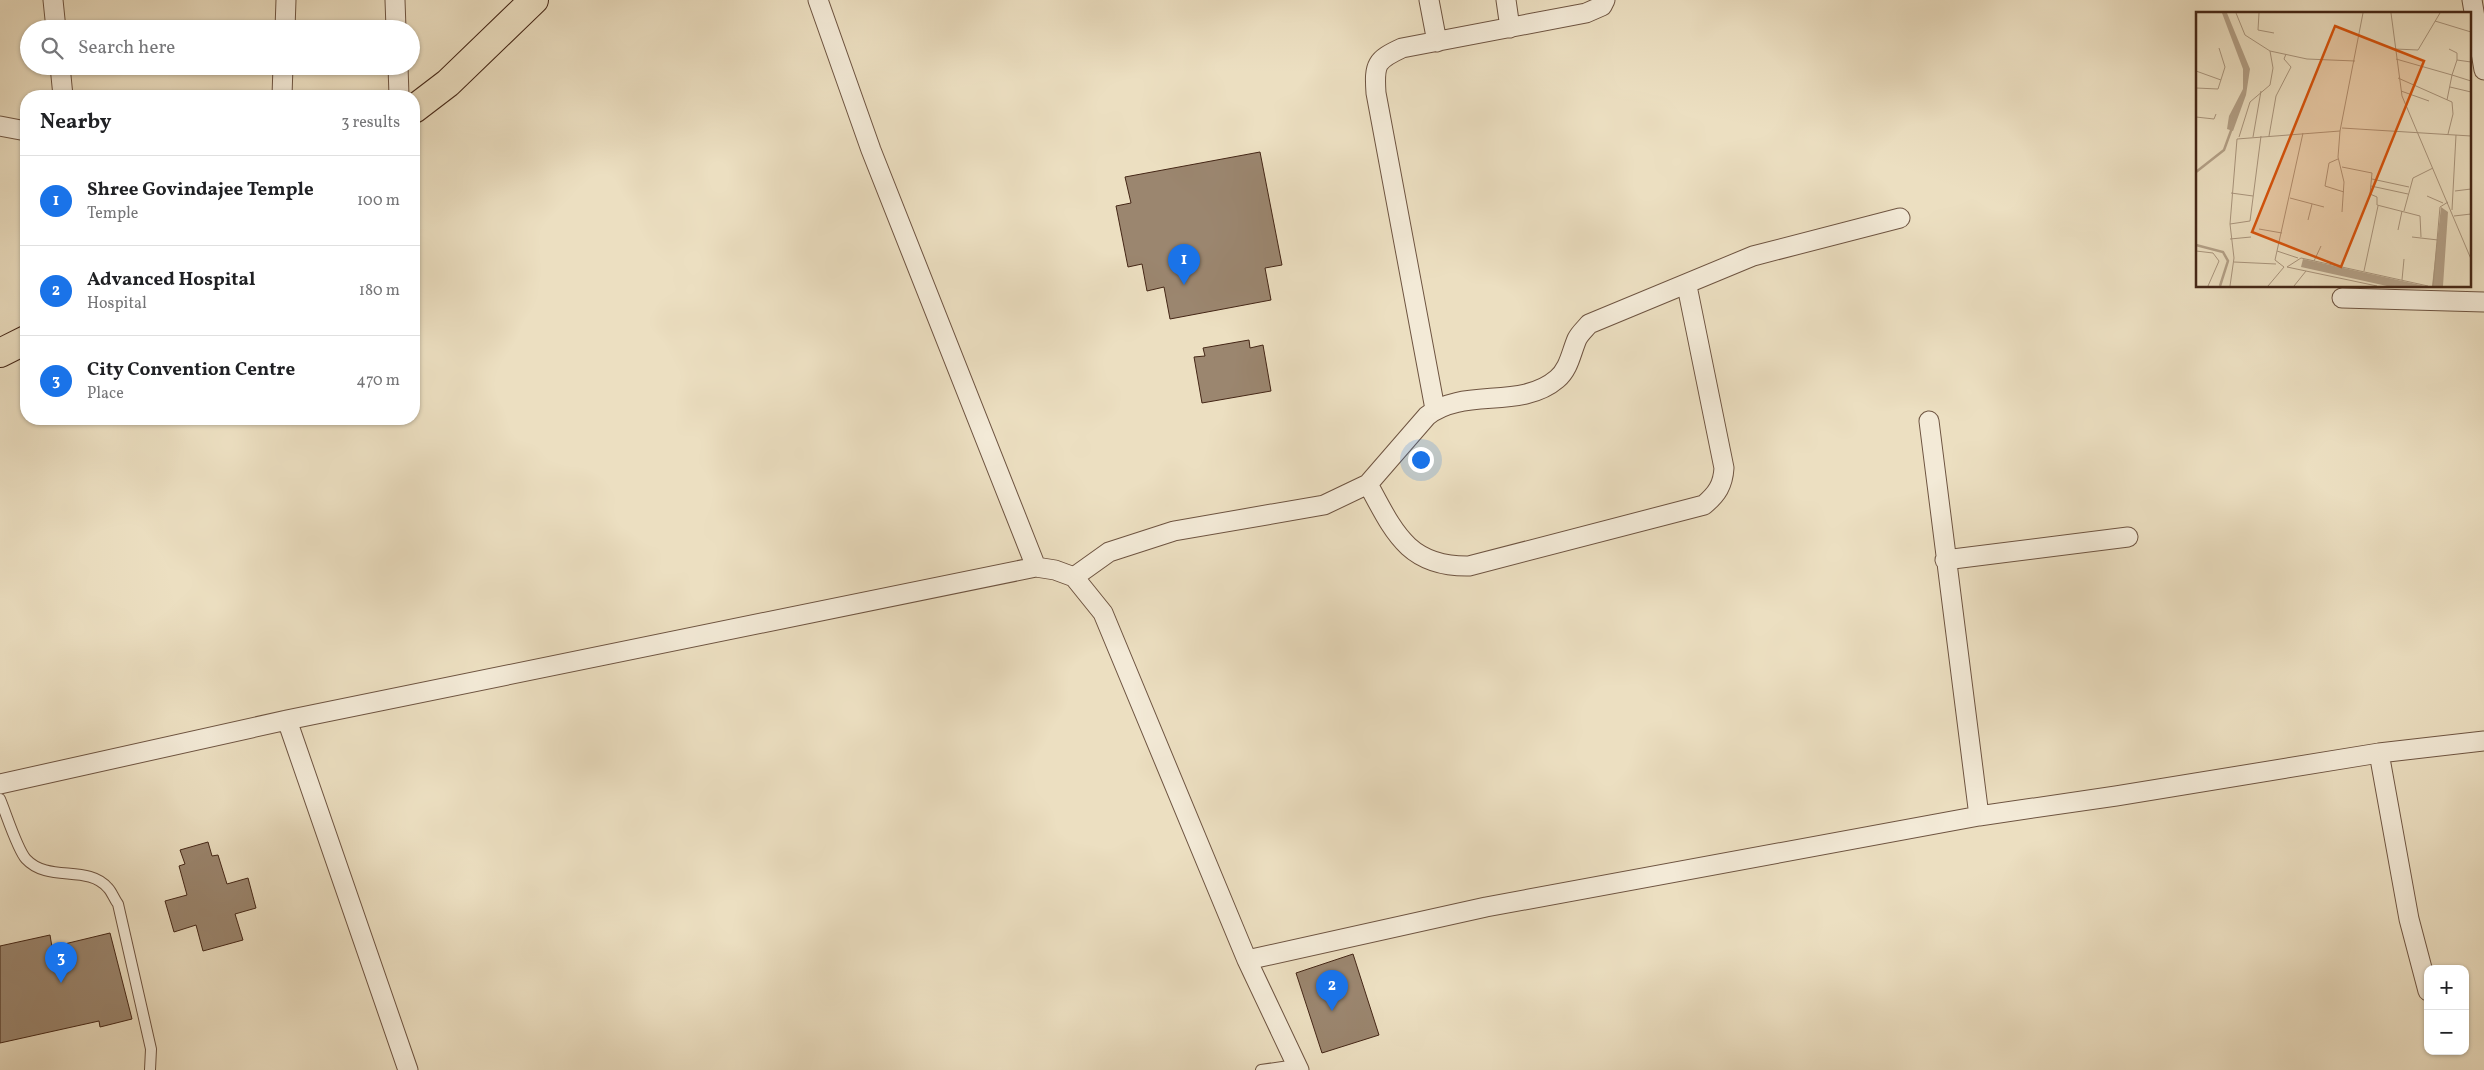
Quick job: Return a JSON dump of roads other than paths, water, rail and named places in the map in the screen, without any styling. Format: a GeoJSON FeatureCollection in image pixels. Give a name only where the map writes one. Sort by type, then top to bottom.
{"type":"FeatureCollection","features":[{"type":"Feature","properties":{"kind":"main road"},"geometry":{"type":"LineString","coordinates":[[420,104],[448,83],[534,0]]}},
{"type":"Feature","properties":{"kind":"main road"},"geometry":{"type":"LineString","coordinates":[[0,353],[20,343]]}},
{"type":"Feature","properties":{"kind":"street"},"geometry":{"type":"LineString","coordinates":[[53,0],[55,20]]}},
{"type":"Feature","properties":{"kind":"street"},"geometry":{"type":"LineString","coordinates":[[285,20],[286,0]]}},
{"type":"Feature","properties":{"kind":"street"},"geometry":{"type":"LineString","coordinates":[[395,0],[396,20]]}},
{"type":"Feature","properties":{"kind":"street"},"geometry":{"type":"LineString","coordinates":[[818,0],[871,150],[1036,567]]}},
{"type":"Feature","properties":{"kind":"street"},"geometry":{"type":"LineString","coordinates":[[1430,0],[1437,42]]}},
{"type":"Feature","properties":{"kind":"street"},"geometry":{"type":"LineString","coordinates":[[1506,0],[1510,28]]}},
{"type":"Feature","properties":{"kind":"street"},"geometry":{"type":"LineString","coordinates":[[1435,410],[1375,74],[1380,59],[1402,48],[1586,14],[1602,6],[1605,0]]}},
{"type":"Feature","properties":{"kind":"street"},"geometry":{"type":"LineString","coordinates":[[2472,0],[2484,70]]}},
{"type":"Feature","properties":{"kind":"street"},"geometry":{"type":"LineString","coordinates":[[61,75],[62,90]]}},
{"type":"Feature","properties":{"kind":"street"},"geometry":{"type":"LineString","coordinates":[[282,90],[283,75]]}},
{"type":"Feature","properties":{"kind":"street"},"geometry":{"type":"LineString","coordinates":[[398,75],[399,90]]}},
{"type":"Feature","properties":{"kind":"street"},"geometry":{"type":"LineString","coordinates":[[0,126],[20,130]]}},
{"type":"Feature","properties":{"kind":"street"},"geometry":{"type":"LineString","coordinates":[[1074,576],[1109,552],[1174,531],[1324,505],[1368,484],[1427,416],[1435,410],[1449,404],[1532,392],[1558,379],[1567,366],[1578,337],[1589,324],[1687,286],[1753,256],[1900,218]]}},
{"type":"Feature","properties":{"kind":"street"},"geometry":{"type":"LineString","coordinates":[[1368,484],[1396,534],[1416,553],[1430,561],[1448,566],[1469,566],[1704,505],[1716,496],[1723,482],[1724,468],[1687,286]]}},
{"type":"Feature","properties":{"kind":"street"},"geometry":{"type":"LineString","coordinates":[[2342,298],[2484,302]]}},
{"type":"Feature","properties":{"kind":"street"},"geometry":{"type":"LineString","coordinates":[[1929,421],[1945,560],[1979,816]]}},
{"type":"Feature","properties":{"kind":"street"},"geometry":{"type":"LineString","coordinates":[[1945,560],[2128,537]]}},
{"type":"Feature","properties":{"kind":"street"},"geometry":{"type":"LineString","coordinates":[[0,784],[287,720],[1036,567],[1055,570],[1074,576],[1103,614],[1247,960],[1298,1068]]}},
{"type":"Feature","properties":{"kind":"street"},"geometry":{"type":"LineString","coordinates":[[287,720],[408,1070]]}},
{"type":"Feature","properties":{"kind":"street"},"geometry":{"type":"LineString","coordinates":[[1247,960],[1486,907],[1979,816],[2116,796],[2379,753],[2484,741]]}},
{"type":"Feature","properties":{"kind":"street"},"geometry":{"type":"LineString","coordinates":[[2379,753],[2409,919],[2424,975]]}},
{"type":"Feature","properties":{"kind":"lane"},"geometry":{"type":"LineString","coordinates":[[0,799],[25,858],[35,867],[51,873],[96,879],[108,887],[118,904],[151,1049],[150,1070]]}},
{"type":"Feature","properties":{"kind":"lane"},"geometry":{"type":"LineString","coordinates":[[1261,1070],[1298,1068]]}},
{"type":"Feature","properties":{"kind":"place","name":"Shree Govindajee Temple"},"geometry":{"type":"Point","coordinates":[1184,285]}},
{"type":"Feature","properties":{"kind":"place","name":"City Convention Centre"},"geometry":{"type":"Point","coordinates":[61,983]}},
{"type":"Feature","properties":{"kind":"place","name":"Advanced Hospital"},"geometry":{"type":"Point","coordinates":[1332,1011]}}]}
